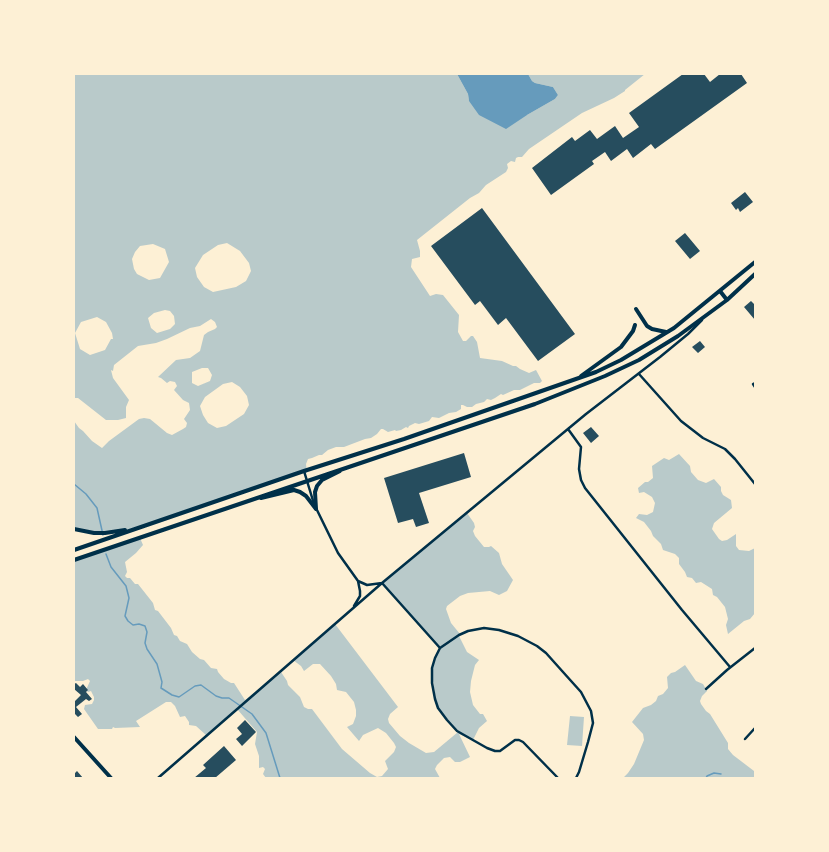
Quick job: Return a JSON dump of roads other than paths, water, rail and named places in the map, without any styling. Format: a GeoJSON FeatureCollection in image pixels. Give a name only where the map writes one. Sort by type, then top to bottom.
{"type":"FeatureCollection","features":[{"type":"Feature","properties":{"kind":"main road"},"geometry":{"type":"LineString","coordinates":[[74,550],[304,471],[404,439],[602,369],[667,332],[755,262]]}},
{"type":"Feature","properties":{"kind":"main road"},"geometry":{"type":"LineString","coordinates":[[74,560],[235,504],[535,404],[606,376],[638,360],[678,336],[727,300],[755,274]]}},
{"type":"Feature","properties":{"kind":"main road"},"geometry":{"type":"LineString","coordinates":[[720,291],[727,300]]}},
{"type":"Feature","properties":{"kind":"main road"},"geometry":{"type":"LineString","coordinates":[[636,309],[647,326],[652,329],[667,332]]}},
{"type":"Feature","properties":{"kind":"main road"},"geometry":{"type":"LineString","coordinates":[[573,380],[621,347],[633,331],[635,325]]}},
{"type":"Feature","properties":{"kind":"main road"},"geometry":{"type":"LineString","coordinates":[[316,509],[315,492],[317,486],[322,480],[353,465]]}},
{"type":"Feature","properties":{"kind":"main road"},"geometry":{"type":"LineString","coordinates":[[235,504],[294,490],[306,496],[316,509]]}},
{"type":"Feature","properties":{"kind":"main road"},"geometry":{"type":"LineString","coordinates":[[74,529],[84,532],[105,533],[141,527]]}},
{"type":"Feature","properties":{"kind":"main road"},"geometry":{"type":"LineString","coordinates":[[74,737],[111,778]]}},
{"type":"Feature","properties":{"kind":"street"},"geometry":{"type":"LineString","coordinates":[[158,778],[382,583],[607,397],[639,374],[688,334],[705,317]]}},
{"type":"Feature","properties":{"kind":"street"},"geometry":{"type":"LineString","coordinates":[[639,374],[681,421],[703,438],[725,450],[755,484]]}},
{"type":"Feature","properties":{"kind":"street"},"geometry":{"type":"LineString","coordinates":[[755,383],[753,384],[755,387]]}},
{"type":"Feature","properties":{"kind":"street"},"geometry":{"type":"LineString","coordinates":[[568,429],[581,447],[579,469],[585,488],[682,610],[730,667]]}},
{"type":"Feature","properties":{"kind":"street"},"geometry":{"type":"LineString","coordinates":[[304,471],[316,509],[338,553],[358,581],[360,596],[351,610]]}},
{"type":"Feature","properties":{"kind":"street"},"geometry":{"type":"LineString","coordinates":[[358,581],[367,585],[382,583]]}},
{"type":"Feature","properties":{"kind":"street"},"geometry":{"type":"LineString","coordinates":[[382,583],[440,648]]}},
{"type":"Feature","properties":{"kind":"street"},"geometry":{"type":"LineString","coordinates":[[558,778],[523,742],[515,740],[500,751],[495,751],[457,731],[447,720],[436,704],[432,683],[432,668],[440,648],[459,635],[468,631],[484,628],[499,630],[518,636],[537,646],[546,653],[581,692],[591,711],[593,723],[576,778]]}},
{"type":"Feature","properties":{"kind":"street"},"geometry":{"type":"LineString","coordinates":[[706,689],[730,667],[755,648]]}},
{"type":"Feature","properties":{"kind":"street"},"geometry":{"type":"LineString","coordinates":[[745,739],[755,728]]}},
{"type":"Feature","properties":{"kind":"water"},"geometry":{"type":"Polygon","coordinates":[[[457,74],[528,74],[535,83],[553,87],[558,95],[555,99],[506,129],[479,115],[469,101],[468,94],[457,74]]]}},
{"type":"Feature","properties":{"kind":"waterway"},"geometry":{"type":"LineString","coordinates":[[74,484],[86,494],[97,508],[103,535]]}},
{"type":"Feature","properties":{"kind":"waterway"},"geometry":{"type":"LineString","coordinates":[[106,554],[111,567],[126,586],[129,598],[125,616],[133,625],[139,624],[145,626],[147,632],[145,643],[147,649],[157,664],[162,682],[161,688],[172,695],[179,697],[195,686],[201,685],[216,696],[229,698],[252,714],[266,733],[280,778]]}},
{"type":"Feature","properties":{"kind":"waterway"},"geometry":{"type":"LineString","coordinates":[[706,778],[714,773],[721,774]]}}]}
